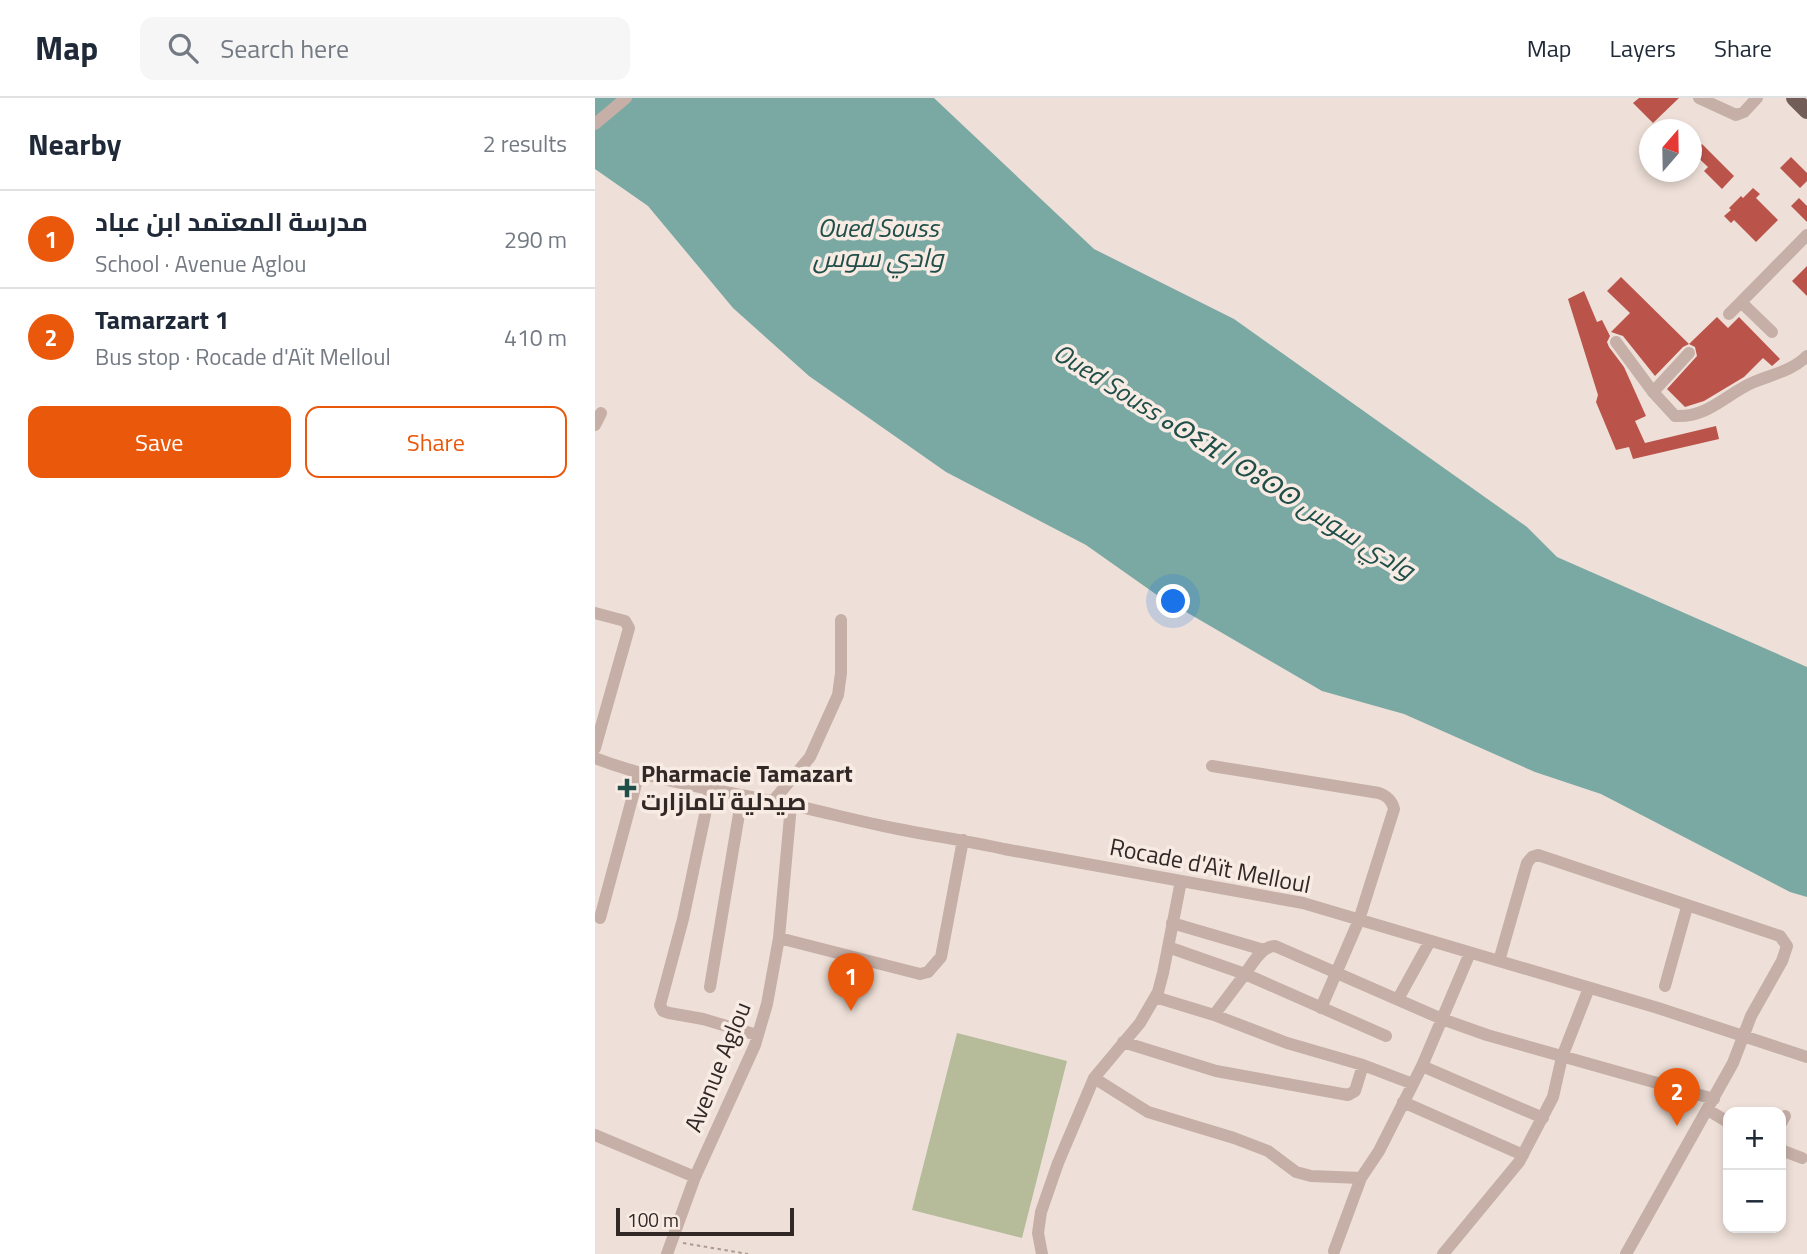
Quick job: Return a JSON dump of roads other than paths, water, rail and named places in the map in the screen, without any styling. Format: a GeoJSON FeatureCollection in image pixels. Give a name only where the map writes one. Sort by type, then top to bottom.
{"type":"FeatureCollection","features":[{"type":"Feature","properties":{"kind":"main road"},"geometry":{"type":"LineString","coordinates":[[1794,98],[1807,111]]}},
{"type":"Feature","properties":{"kind":"street"},"geometry":{"type":"LineString","coordinates":[[595,124],[626,98]]}},
{"type":"Feature","properties":{"kind":"street"},"geometry":{"type":"LineString","coordinates":[[1699,98],[1736,115],[1744,112],[1758,98]]}},
{"type":"Feature","properties":{"kind":"street"},"geometry":{"type":"LineString","coordinates":[[1729,314],[1807,235]]}},
{"type":"Feature","properties":{"kind":"street"},"geometry":{"type":"LineString","coordinates":[[1741,302],[1772,332]]}},
{"type":"Feature","properties":{"kind":"street"},"geometry":{"type":"LineString","coordinates":[[1616,342],[1653,392],[1675,416],[1684,417],[1716,407],[1752,382],[1798,365],[1807,356]]}},
{"type":"Feature","properties":{"kind":"street"},"geometry":{"type":"LineString","coordinates":[[1653,392],[1689,353]]}},
{"type":"Feature","properties":{"kind":"street"},"geometry":{"type":"LineString","coordinates":[[595,613],[625,621],[629,628],[595,748]]}},
{"type":"Feature","properties":{"kind":"street"},"geometry":{"type":"LineString","coordinates":[[773,801],[810,757],[838,695],[841,620]]}},
{"type":"Feature","properties":{"kind":"street","name":"Rocade d'Aït Melloul"},"geometry":{"type":"LineString","coordinates":[[595,758],[639,774],[710,791],[773,801],[898,829],[1303,903],[1589,988],[1807,1057]]}},
{"type":"Feature","properties":{"kind":"street"},"geometry":{"type":"LineString","coordinates":[[1212,766],[1387,796],[1394,809],[1359,920],[1321,1008]]}},
{"type":"Feature","properties":{"kind":"street"},"geometry":{"type":"LineString","coordinates":[[600,918],[639,774]]}},
{"type":"Feature","properties":{"kind":"street"},"geometry":{"type":"LineString","coordinates":[[710,791],[683,919],[660,1005],[663,1011],[669,1013],[703,1019],[757,1035]]}},
{"type":"Feature","properties":{"kind":"street"},"geometry":{"type":"LineString","coordinates":[[710,987],[742,796]]}},
{"type":"Feature","properties":{"kind":"street","name":"Avenue Aglou"},"geometry":{"type":"LineString","coordinates":[[667,1254],[695,1177],[757,1035],[775,967],[791,805]]}},
{"type":"Feature","properties":{"kind":"street"},"geometry":{"type":"LineString","coordinates":[[779,938],[920,974],[928,972],[941,957],[963,840]]}},
{"type":"Feature","properties":{"kind":"street"},"geometry":{"type":"LineString","coordinates":[[1499,961],[1527,863],[1538,855],[1780,936],[1785,941],[1786,951],[1782,961],[1751,1016],[1733,1063],[1626,1254]]}},
{"type":"Feature","properties":{"kind":"street"},"geometry":{"type":"LineString","coordinates":[[1042,1254],[1038,1233],[1041,1212],[1058,1163],[1094,1078],[1140,1023],[1155,997],[1163,973],[1181,881]]}},
{"type":"Feature","properties":{"kind":"street"},"geometry":{"type":"LineString","coordinates":[[1665,986],[1687,907]]}},
{"type":"Feature","properties":{"kind":"street"},"geometry":{"type":"LineString","coordinates":[[1172,923],[1264,950]]}},
{"type":"Feature","properties":{"kind":"street"},"geometry":{"type":"LineString","coordinates":[[1398,999],[1430,941]]}},
{"type":"Feature","properties":{"kind":"street"},"geometry":{"type":"LineString","coordinates":[[1214,1015],[1264,950],[1275,946],[1442,1019],[1711,1105],[1723,1117]]}},
{"type":"Feature","properties":{"kind":"street"},"geometry":{"type":"LineString","coordinates":[[1168,947],[1245,974],[1385,1036]]}},
{"type":"Feature","properties":{"kind":"street"},"geometry":{"type":"LineString","coordinates":[[1334,1251],[1361,1178],[1379,1151],[1422,1066],[1470,953]]}},
{"type":"Feature","properties":{"kind":"street"},"geometry":{"type":"LineString","coordinates":[[1443,1254],[1523,1155],[1553,1097],[1562,1057],[1589,988]]}},
{"type":"Feature","properties":{"kind":"street"},"geometry":{"type":"LineString","coordinates":[[1155,997],[1413,1084]]}},
{"type":"Feature","properties":{"kind":"street"},"geometry":{"type":"LineString","coordinates":[[1123,1042],[1216,1071],[1348,1095],[1355,1091],[1363,1065]]}},
{"type":"Feature","properties":{"kind":"street"},"geometry":{"type":"LineString","coordinates":[[1422,1066],[1543,1118]]}},
{"type":"Feature","properties":{"kind":"street"},"geometry":{"type":"LineString","coordinates":[[1094,1078],[1148,1112],[1268,1151],[1296,1172],[1311,1176],[1361,1178]]}},
{"type":"Feature","properties":{"kind":"street"},"geometry":{"type":"LineString","coordinates":[[1403,1102],[1523,1155]]}},
{"type":"Feature","properties":{"kind":"street"},"geometry":{"type":"LineString","coordinates":[[595,1135],[695,1177]]}},
{"type":"Feature","properties":{"kind":"street"},"geometry":{"type":"LineString","coordinates":[[1786,1152],[1802,1158]]}},
{"type":"Feature","properties":{"kind":"water","name":"Oued Souss وادي سوس"},"geometry":{"type":"Polygon","coordinates":[[[595,98],[934,98],[1094,249],[1234,319],[1527,527],[1557,557],[1807,667],[1807,897],[1790,892],[1601,794],[1535,772],[1404,714],[1322,691],[1157,595],[1086,545],[946,472],[809,376],[733,308],[648,206],[595,169],[595,98]]]}},
{"type":"Feature","properties":{"kind":"place","name":"Pharmacie Tamazart صيدلية تامازارت"},"geometry":{"type":"Point","coordinates":[627,788]}},
{"type":"Feature","properties":{"kind":"place","name":"مدرسة المعتمد ابن عباد"},"geometry":{"type":"Point","coordinates":[851,1011]}},
{"type":"Feature","properties":{"kind":"place","name":"Tamarzart 1"},"geometry":{"type":"Point","coordinates":[1677,1126]}},
{"type":"Feature","properties":{"kind":"water label","name":"Oued Souss ⴰⵙⵉⴼ ⵏ ⵙⵓⵙⵙ وادي سوس"},"geometry":{"type":"Point","coordinates":[1234,461]}}]}
